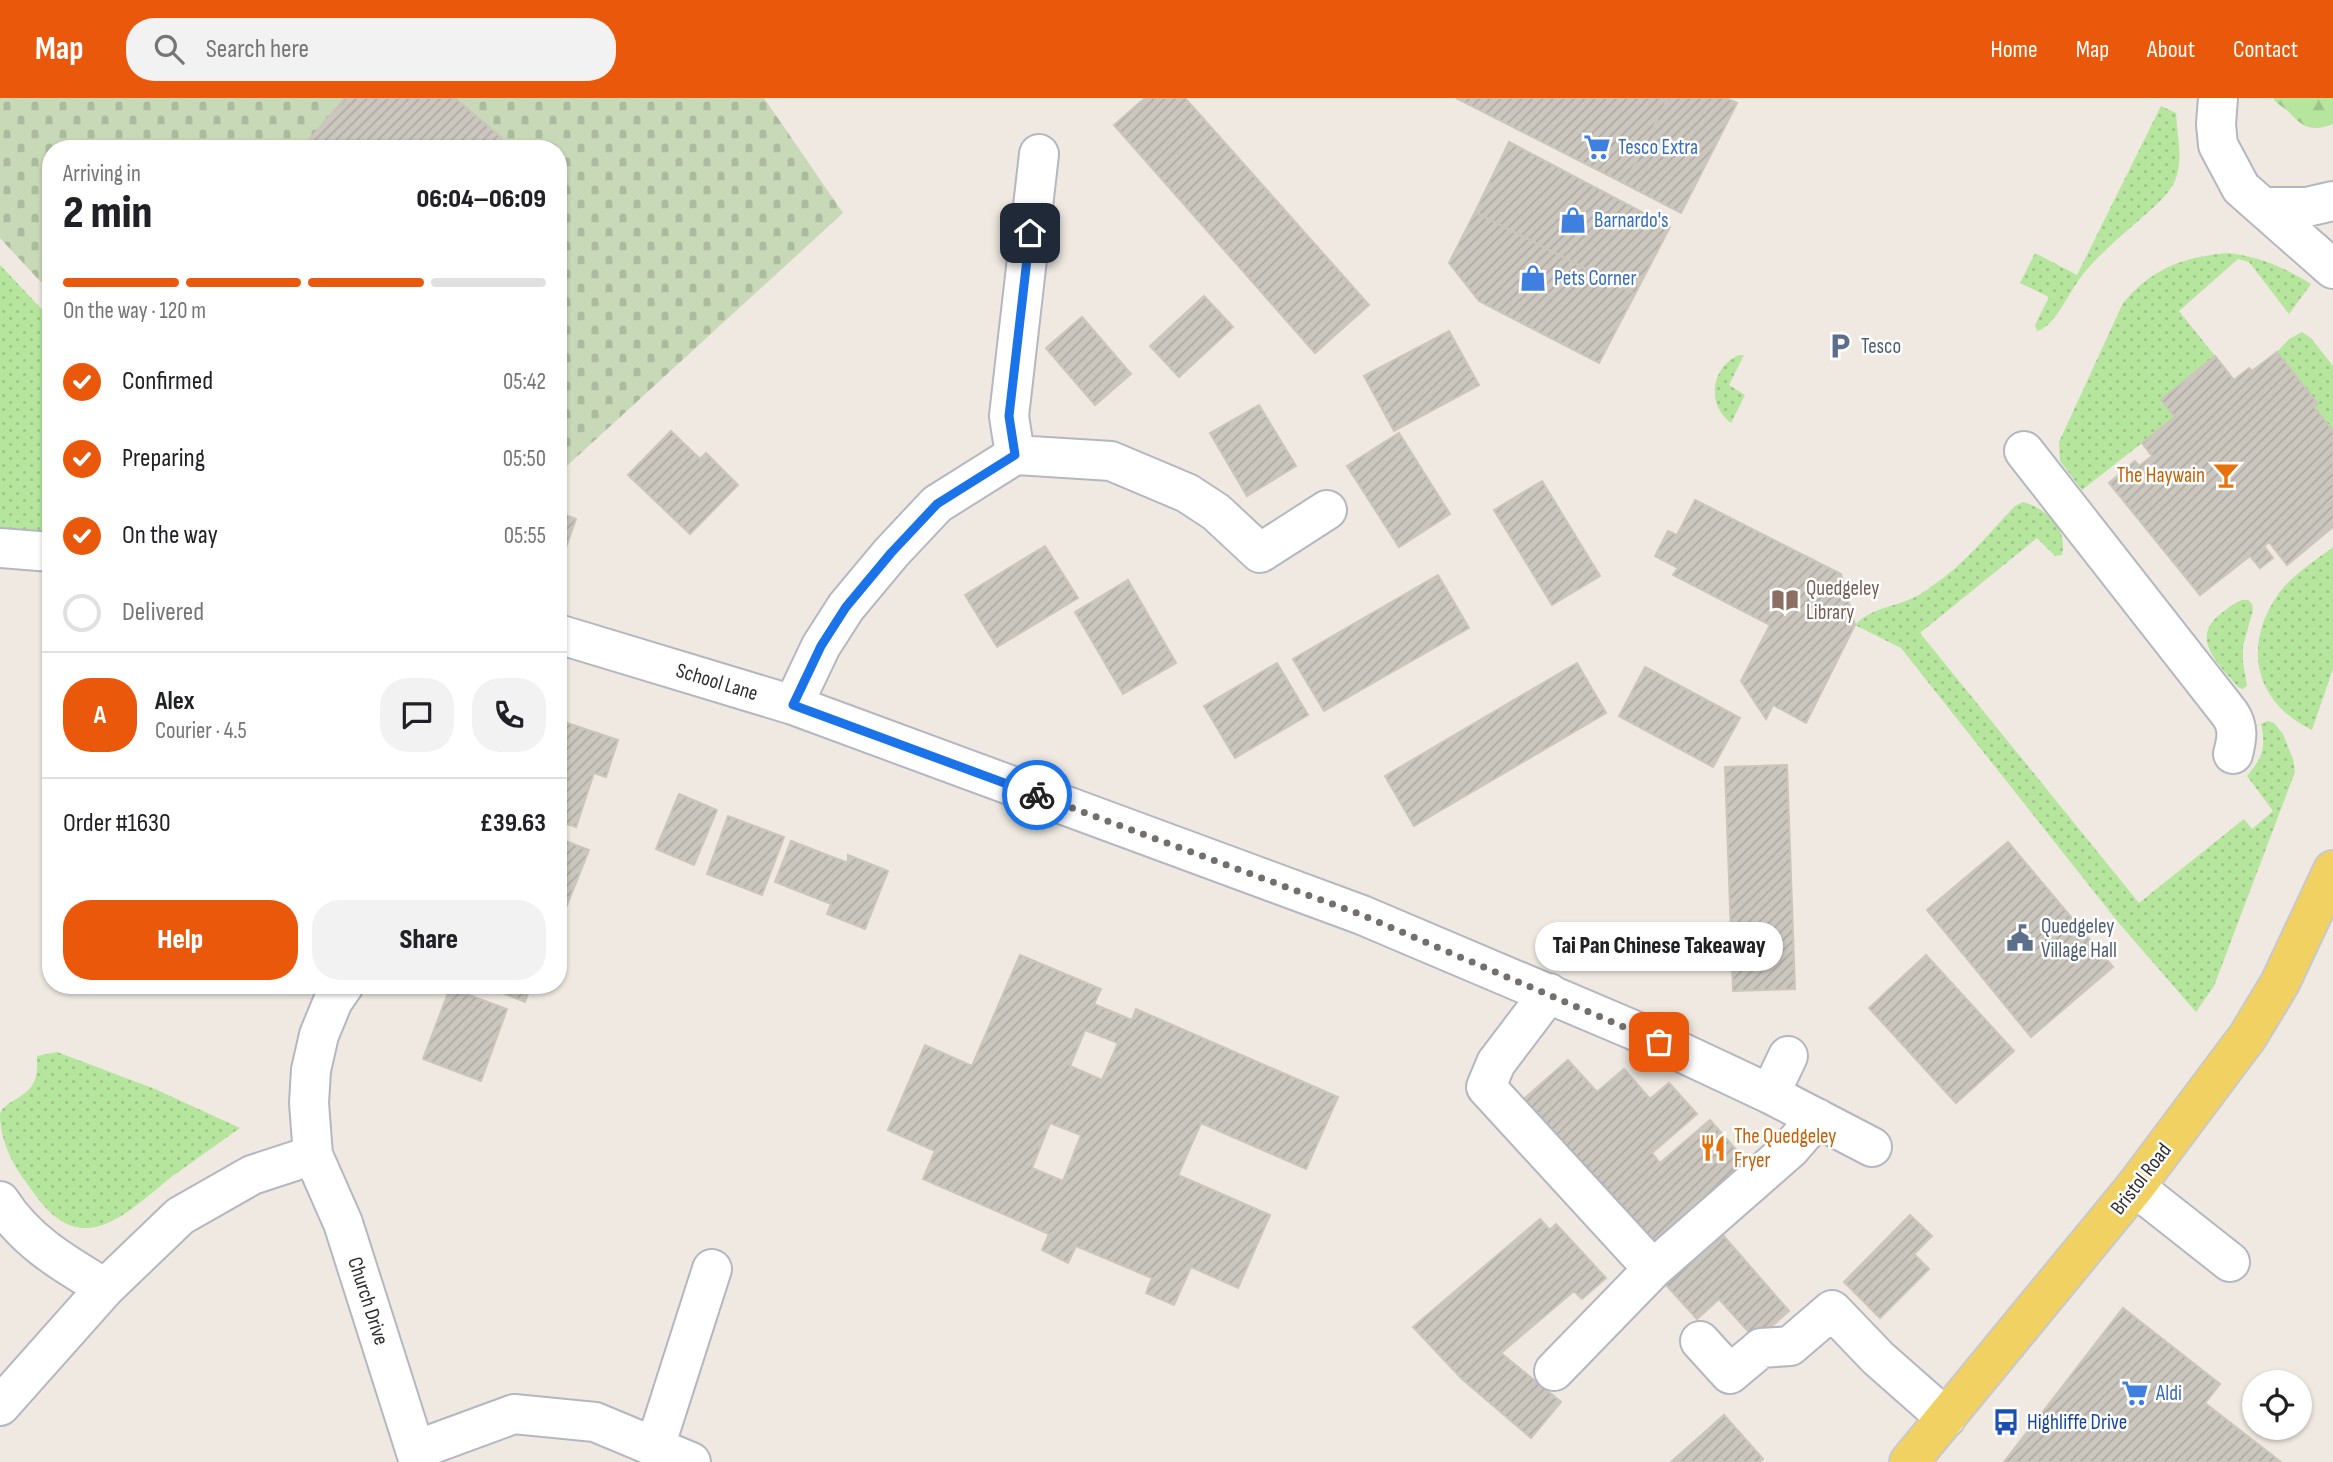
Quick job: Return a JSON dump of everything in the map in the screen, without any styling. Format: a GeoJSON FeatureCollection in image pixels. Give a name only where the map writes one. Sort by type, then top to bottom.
{"type":"FeatureCollection","features":[{"type":"Feature","properties":{"kind":"main road","name":"Bristol Road"},"geometry":{"type":"LineString","coordinates":[[1909,1462],[2135,1187],[2248,1036],[2280,983],[2333,870]]}},
{"type":"Feature","properties":{"kind":"street"},"geometry":{"type":"LineString","coordinates":[[2218,98],[2218,145],[2241,188],[2333,269]]}},
{"type":"Feature","properties":{"kind":"street"},"geometry":{"type":"LineString","coordinates":[[1015,455],[1009,416],[1039,154]]}},
{"type":"Feature","properties":{"kind":"street"},"geometry":{"type":"LineString","coordinates":[[2265,207],[2307,207],[2333,201]]}},
{"type":"Feature","properties":{"kind":"street"},"geometry":{"type":"LineString","coordinates":[[2024,451],[2236,722],[2233,754]]}},
{"type":"Feature","properties":{"kind":"street"},"geometry":{"type":"LineString","coordinates":[[793,705],[821,646],[846,607],[891,553],[937,504],[1015,455],[1111,461],[1187,493],[1216,512],[1260,553],[1327,510]]}},
{"type":"Feature","properties":{"kind":"street"},"geometry":{"type":"LineString","coordinates":[[0,548],[42,551]]}},
{"type":"Feature","properties":{"kind":"street","name":"School Lane"},"geometry":{"type":"LineString","coordinates":[[567,637],[793,705],[1362,915],[1549,993],[1770,1094],[1872,1147]]}},
{"type":"Feature","properties":{"kind":"street"},"geometry":{"type":"LineString","coordinates":[[1549,993],[1496,1063],[1486,1087],[1653,1269]]}},
{"type":"Feature","properties":{"kind":"street","name":"Church Drive"},"geometry":{"type":"LineString","coordinates":[[338,994],[319,1035],[311,1070],[309,1102],[313,1155],[343,1223],[417,1456],[514,1414],[595,1422],[691,1462]]}},
{"type":"Feature","properties":{"kind":"street"},"geometry":{"type":"LineString","coordinates":[[1770,1094],[1788,1056]]}},
{"type":"Feature","properties":{"kind":"street"},"geometry":{"type":"LineString","coordinates":[[1554,1371],[1653,1269],[1790,1149],[1817,1118]]}},
{"type":"Feature","properties":{"kind":"street"},"geometry":{"type":"LineString","coordinates":[[0,1406],[105,1288],[180,1216],[251,1175],[313,1155]]}},
{"type":"Feature","properties":{"kind":"street"},"geometry":{"type":"LineString","coordinates":[[2135,1187],[2230,1262]]}},
{"type":"Feature","properties":{"kind":"street"},"geometry":{"type":"LineString","coordinates":[[0,1201],[13,1221],[53,1258],[105,1288]]}},
{"type":"Feature","properties":{"kind":"street"},"geometry":{"type":"LineString","coordinates":[[655,1447],[712,1269]]}},
{"type":"Feature","properties":{"kind":"street"},"geometry":{"type":"LineString","coordinates":[[1700,1341],[1730,1374],[1761,1348],[1790,1346],[1832,1310],[1878,1358],[1946,1418]]}},
{"type":"Feature","properties":{"kind":"green space"},"geometry":{"type":"Polygon","coordinates":[[[0,98],[764,98],[843,213],[567,466],[567,140],[42,140],[42,283],[0,238],[0,98]]]}},
{"type":"Feature","properties":{"kind":"green space"},"geometry":{"type":"Polygon","coordinates":[[[2273,98],[2333,98],[2333,124],[2319,128],[2308,127],[2273,98]]]}},
{"type":"Feature","properties":{"kind":"green space"},"geometry":{"type":"Polygon","coordinates":[[[2161,106],[2176,113],[2179,166],[2174,183],[2157,204],[2089,267],[2050,323],[2037,331],[2035,325],[2049,297],[2020,283],[2035,253],[2077,275],[2161,106]]]}},
{"type":"Feature","properties":{"kind":"green space"},"geometry":{"type":"Polygon","coordinates":[[[2228,253],[2271,264],[2311,284],[2289,314],[2249,262],[2238,259],[2179,311],[2215,356],[2161,399],[2175,417],[2082,490],[2060,461],[2059,442],[2123,303],[2146,281],[2170,266],[2228,253]]]}},
{"type":"Feature","properties":{"kind":"green space"},"geometry":{"type":"Polygon","coordinates":[[[0,265],[42,309],[42,551],[0,548],[0,265]]]}},
{"type":"Feature","properties":{"kind":"green space"},"geometry":{"type":"Polygon","coordinates":[[[2302,332],[2311,338],[2333,366],[2333,431],[2314,407],[2318,403],[2277,352],[2289,339],[2302,332]]]}},
{"type":"Feature","properties":{"kind":"green space"},"geometry":{"type":"Polygon","coordinates":[[[1739,355],[1744,355],[1729,385],[1745,395],[1731,423],[1718,406],[1715,387],[1722,368],[1739,355]]]}},
{"type":"Feature","properties":{"kind":"green space"},"geometry":{"type":"Polygon","coordinates":[[[2023,502],[2040,509],[2054,521],[2062,536],[2062,555],[2055,556],[2037,538],[1920,633],[2139,903],[2244,819],[2252,829],[2273,811],[2247,776],[2262,752],[2261,724],[2268,721],[2274,723],[2283,734],[2293,759],[2295,772],[2214,986],[2196,1012],[2118,922],[1901,648],[1855,625],[1873,612],[1915,597],[1944,578],[2015,506],[2023,502]]]}},
{"type":"Feature","properties":{"kind":"green space"},"geometry":{"type":"Polygon","coordinates":[[[2333,547],[2333,669],[2312,730],[2292,718],[2277,704],[2266,688],[2258,652],[2260,632],[2267,613],[2284,586],[2333,547]]]}},
{"type":"Feature","properties":{"kind":"green space"},"geometry":{"type":"Polygon","coordinates":[[[2242,600],[2248,600],[2253,610],[2243,646],[2247,686],[2242,689],[2211,653],[2207,634],[2210,625],[2218,616],[2242,600]]]}},
{"type":"Feature","properties":{"kind":"green space"},"geometry":{"type":"Polygon","coordinates":[[[57,1052],[155,1089],[240,1128],[120,1217],[95,1227],[83,1228],[65,1223],[43,1205],[16,1167],[5,1142],[0,1114],[31,1087],[36,1076],[37,1056],[57,1052]]]}},
{"type":"Feature","properties":{"kind":"building"},"geometry":{"type":"Polygon","coordinates":[[[345,98],[455,98],[502,138],[500,140],[309,140],[345,98]]]}},
{"type":"Feature","properties":{"kind":"building"},"geometry":{"type":"Polygon","coordinates":[[[1145,98],[1185,98],[1369,305],[1315,353],[1114,125],[1145,98]]]}},
{"type":"Feature","properties":{"kind":"building","name":"Tesco Extra"},"geometry":{"type":"Polygon","coordinates":[[[1456,98],[1668,98],[1625,184],[1456,98]]]}},
{"type":"Feature","properties":{"kind":"building"},"geometry":{"type":"Polygon","coordinates":[[[1668,98],[1726,98],[1737,103],[1681,213],[1625,184],[1668,98]]]}},
{"type":"Feature","properties":{"kind":"building","name":"Barnardo's"},"geometry":{"type":"Polygon","coordinates":[[[1509,142],[1670,227],[1635,294],[1475,212],[1509,142]]]}},
{"type":"Feature","properties":{"kind":"building","name":"Pets Corner"},"geometry":{"type":"Polygon","coordinates":[[[1475,212],[1635,294],[1599,363],[1479,301],[1449,263],[1475,212]]]}},
{"type":"Feature","properties":{"kind":"building"},"geometry":{"type":"Polygon","coordinates":[[[1204,296],[1233,327],[1179,377],[1150,346],[1204,296]]]}},
{"type":"Feature","properties":{"kind":"building"},"geometry":{"type":"Polygon","coordinates":[[[1082,317],[1131,374],[1095,405],[1046,348],[1082,317]]]}},
{"type":"Feature","properties":{"kind":"building"},"geometry":{"type":"Polygon","coordinates":[[[1449,331],[1479,385],[1394,431],[1364,376],[1449,331]]]}},
{"type":"Feature","properties":{"kind":"building","name":"The Haywain"},"geometry":{"type":"Polygon","coordinates":[[[2277,352],[2318,404],[2314,407],[2333,431],[2333,527],[2287,565],[2269,542],[2264,546],[2273,558],[2260,568],[2250,556],[2200,595],[2109,483],[2135,461],[2139,466],[2152,456],[2142,443],[2175,417],[2161,400],[2215,356],[2234,380],[2249,368],[2252,371],[2277,352]]]}},
{"type":"Feature","properties":{"kind":"building"},"geometry":{"type":"Polygon","coordinates":[[[1259,405],[1296,466],[1247,496],[1210,433],[1259,405]]]}},
{"type":"Feature","properties":{"kind":"building"},"geometry":{"type":"Polygon","coordinates":[[[671,431],[700,459],[706,453],[738,485],[690,534],[628,475],[671,431]]]}},
{"type":"Feature","properties":{"kind":"building"},"geometry":{"type":"Polygon","coordinates":[[[1399,433],[1450,514],[1399,547],[1347,466],[1399,433]]]}},
{"type":"Feature","properties":{"kind":"building"},"geometry":{"type":"Polygon","coordinates":[[[1542,481],[1600,576],[1552,605],[1494,510],[1542,481]]]}},
{"type":"Feature","properties":{"kind":"building","name":"Quedgeley Library"},"geometry":{"type":"Polygon","coordinates":[[[1695,500],[1841,574],[1855,625],[1806,723],[1773,705],[1766,719],[1741,681],[1770,625],[1673,575],[1678,568],[1655,556],[1668,531],[1677,535],[1695,500]]]}},
{"type":"Feature","properties":{"kind":"building"},"geometry":{"type":"Polygon","coordinates":[[[567,516],[576,519],[567,544],[567,516]]]}},
{"type":"Feature","properties":{"kind":"building"},"geometry":{"type":"Polygon","coordinates":[[[1045,546],[1078,598],[997,647],[965,595],[1045,546]]]}},
{"type":"Feature","properties":{"kind":"building"},"geometry":{"type":"Polygon","coordinates":[[[1438,575],[1469,628],[1324,711],[1293,659],[1438,575]]]}},
{"type":"Feature","properties":{"kind":"building"},"geometry":{"type":"Polygon","coordinates":[[[1128,580],[1176,663],[1123,694],[1075,612],[1128,580]]]}},
{"type":"Feature","properties":{"kind":"building"},"geometry":{"type":"Polygon","coordinates":[[[1277,663],[1308,715],[1235,758],[1204,706],[1277,663]]]}},
{"type":"Feature","properties":{"kind":"building"},"geometry":{"type":"Polygon","coordinates":[[[1577,663],[1606,713],[1414,826],[1385,776],[1577,663]]]}},
{"type":"Feature","properties":{"kind":"building"},"geometry":{"type":"Polygon","coordinates":[[[1645,667],[1740,718],[1713,767],[1619,716],[1645,667]]]}},
{"type":"Feature","properties":{"kind":"building"},"geometry":{"type":"Polygon","coordinates":[[[567,723],[618,740],[606,777],[594,773],[576,827],[567,824],[567,723]]]}},
{"type":"Feature","properties":{"kind":"building"},"geometry":{"type":"Polygon","coordinates":[[[1787,765],[1795,989],[1733,991],[1725,767],[1787,765]]]}},
{"type":"Feature","properties":{"kind":"building"},"geometry":{"type":"Polygon","coordinates":[[[679,794],[717,810],[694,865],[656,849],[679,794]]]}},
{"type":"Feature","properties":{"kind":"building"},"geometry":{"type":"Polygon","coordinates":[[[728,816],[784,837],[762,895],[707,874],[728,816]]]}},
{"type":"Feature","properties":{"kind":"building"},"geometry":{"type":"Polygon","coordinates":[[[567,841],[589,850],[567,905],[567,841]]]}},
{"type":"Feature","properties":{"kind":"building"},"geometry":{"type":"Polygon","coordinates":[[[791,841],[848,863],[848,855],[888,871],[865,929],[827,914],[831,904],[775,882],[791,841]]]}},
{"type":"Feature","properties":{"kind":"building","name":"Quedgeley Village Hall"},"geometry":{"type":"Polygon","coordinates":[[[2008,842],[2113,967],[2031,1037],[1927,910],[2008,842]]]}},
{"type":"Feature","properties":{"kind":"building"},"geometry":{"type":"Polygon","coordinates":[[[1020,955],[1101,989],[1094,1004],[1132,1020],[1136,1009],[1338,1097],[1306,1169],[1201,1123],[1178,1175],[1270,1215],[1238,1288],[1191,1267],[1174,1305],[1146,1293],[1152,1278],[1076,1246],[1068,1263],[1042,1250],[1049,1234],[923,1179],[935,1151],[888,1130],[925,1045],[972,1066],[1020,955]],[[1085,1030],[1070,1066],[1102,1080],[1118,1043],[1085,1030]],[[1050,1123],[1032,1168],[1063,1181],[1081,1135],[1050,1123]]]}},
{"type":"Feature","properties":{"kind":"building"},"geometry":{"type":"Polygon","coordinates":[[[1926,955],[2014,1051],[1956,1103],[1869,1008],[1926,955]]]}},
{"type":"Feature","properties":{"kind":"building"},"geometry":{"type":"Polygon","coordinates":[[[448,994],[466,994],[507,1009],[481,1081],[423,1059],[448,994]]]}},
{"type":"Feature","properties":{"kind":"building"},"geometry":{"type":"Polygon","coordinates":[[[505,994],[528,994],[525,1002],[505,994]]]}},
{"type":"Feature","properties":{"kind":"building"},"geometry":{"type":"Polygon","coordinates":[[[1568,1060],[1597,1092],[1624,1069],[1650,1099],[1669,1083],[1697,1114],[1652,1153],[1660,1163],[1710,1120],[1746,1161],[1651,1244],[1554,1132],[1545,1139],[1516,1106],[1568,1060]]]}},
{"type":"Feature","properties":{"kind":"building"},"geometry":{"type":"Polygon","coordinates":[[[1910,1215],[1932,1236],[1914,1254],[1929,1269],[1880,1318],[1844,1282],[1910,1215]]]}},
{"type":"Feature","properties":{"kind":"building"},"geometry":{"type":"Polygon","coordinates":[[[1540,1219],[1550,1230],[1556,1224],[1606,1278],[1582,1299],[1574,1291],[1501,1353],[1561,1402],[1531,1438],[1462,1379],[1413,1327],[1540,1219]]]}},
{"type":"Feature","properties":{"kind":"building"},"geometry":{"type":"Polygon","coordinates":[[[1715,1226],[1789,1311],[1756,1340],[1719,1299],[1697,1319],[1658,1276],[1715,1226]]]}},
{"type":"Feature","properties":{"kind":"building","name":"Aldi"},"geometry":{"type":"Polygon","coordinates":[[[2123,1308],[2220,1384],[2205,1403],[2242,1432],[2242,1440],[2253,1440],[2281,1462],[2004,1462],[2123,1308]]]}},
{"type":"Feature","properties":{"kind":"building"},"geometry":{"type":"Polygon","coordinates":[[[1724,1415],[1763,1459],[1760,1462],[1671,1462],[1724,1415]]]}},
{"type":"Feature","properties":{"kind":"way so far"},"geometry":{"type":"LineString","coordinates":[[1037,795],[1362,915],[1659,1042]]}},
{"type":"Feature","properties":{"kind":"place","name":"Tesco Extra"},"geometry":{"type":"Point","coordinates":[1597,147]}},
{"type":"Feature","properties":{"kind":"place","name":"Barnardo's"},"geometry":{"type":"Point","coordinates":[1573,220]}},
{"type":"Feature","properties":{"kind":"place","name":"Pets Corner"},"geometry":{"type":"Point","coordinates":[1533,278]}},
{"type":"Feature","properties":{"kind":"place","name":"Tesco"},"geometry":{"type":"Point","coordinates":[1840,346]}},
{"type":"Feature","properties":{"kind":"place","name":"The Haywain"},"geometry":{"type":"Point","coordinates":[2226,475]}},
{"type":"Feature","properties":{"kind":"place","name":"Quedgeley Library"},"geometry":{"type":"Point","coordinates":[1785,600]}},
{"type":"Feature","properties":{"kind":"place","name":"Quedgeley Village Hall"},"geometry":{"type":"Point","coordinates":[2020,938]}},
{"type":"Feature","properties":{"kind":"place","name":"Tai Pan Chinese Takeaway"},"geometry":{"type":"Point","coordinates":[1659,1042]}},
{"type":"Feature","properties":{"kind":"place","name":"The Quedgeley Fryer"},"geometry":{"type":"Point","coordinates":[1713,1148]}},
{"type":"Feature","properties":{"kind":"place","name":"Aldi"},"geometry":{"type":"Point","coordinates":[2135,1393]}},
{"type":"Feature","properties":{"kind":"place","name":"Highliffe Drive"},"geometry":{"type":"Point","coordinates":[2006,1422]}},
{"type":"Feature","properties":{"kind":"route"},"geometry":{"type":"LineString","coordinates":[[1030,233],[1009,416],[1015,455],[937,504],[891,553],[846,607],[821,646],[793,705],[1037,795]]}}]}
